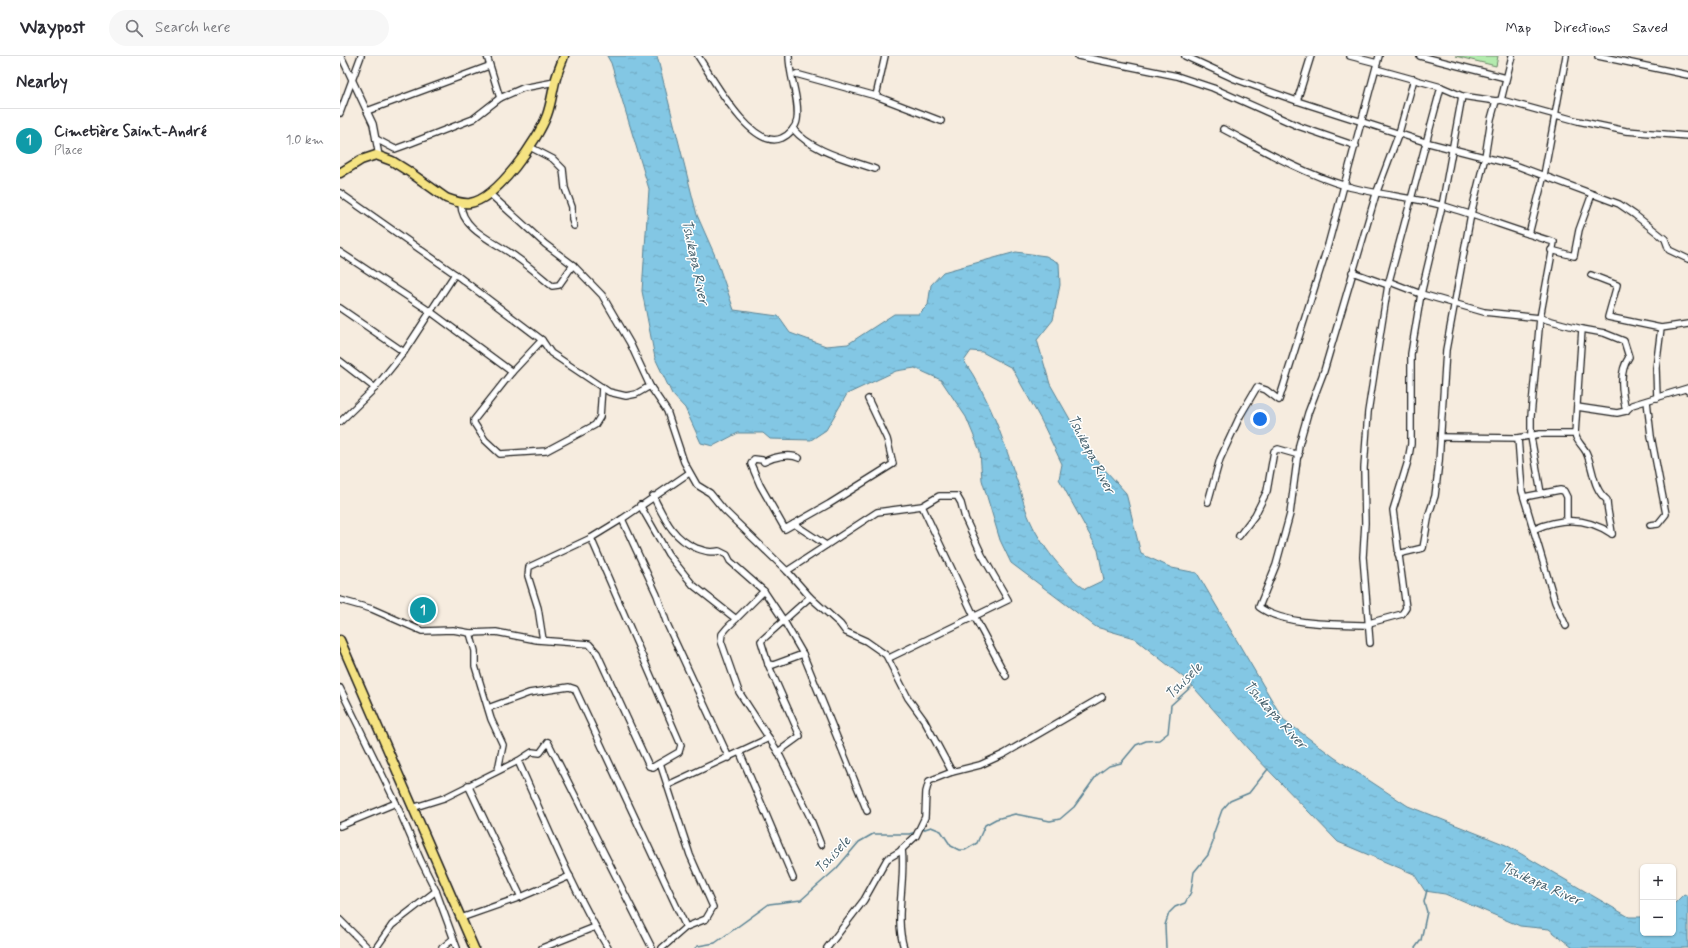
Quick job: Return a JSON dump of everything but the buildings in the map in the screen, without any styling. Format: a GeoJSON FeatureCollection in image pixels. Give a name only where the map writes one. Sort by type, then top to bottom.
{"type":"FeatureCollection","features":[{"type":"Feature","properties":{"kind":"highway"},"geometry":{"type":"LineString","coordinates":[[340,173],[361,160],[379,156],[408,171],[446,198],[461,203],[470,203],[490,194],[500,185],[538,136],[547,116],[555,82],[564,56]]}},
{"type":"Feature","properties":{"kind":"highway"},"geometry":{"type":"LineString","coordinates":[[340,640],[412,808],[428,838],[474,948]]}},
{"type":"Feature","properties":{"kind":"street"},"geometry":{"type":"LineString","coordinates":[[341,56],[375,129],[379,156]]}},
{"type":"Feature","properties":{"kind":"street"},"geometry":{"type":"LineString","coordinates":[[340,113],[361,56]]}},
{"type":"Feature","properties":{"kind":"street"},"geometry":{"type":"LineString","coordinates":[[487,56],[500,98]]}},
{"type":"Feature","properties":{"kind":"street"},"geometry":{"type":"LineString","coordinates":[[698,56],[748,128],[763,138],[774,141],[784,138],[793,129],[797,121],[797,111],[789,67],[789,56]]}},
{"type":"Feature","properties":{"kind":"street"},"geometry":{"type":"LineString","coordinates":[[876,96],[884,56]]}},
{"type":"Feature","properties":{"kind":"street"},"geometry":{"type":"LineString","coordinates":[[1078,56],[1177,76],[1213,88],[1298,126],[1356,146]]}},
{"type":"Feature","properties":{"kind":"street"},"geometry":{"type":"LineString","coordinates":[[1184,56],[1235,79],[1297,101],[1425,142],[1453,148],[1544,174],[1619,204],[1665,239],[1668,250],[1688,258]]}},
{"type":"Feature","properties":{"kind":"street"},"geometry":{"type":"LineString","coordinates":[[1297,101],[1311,56]]}},
{"type":"Feature","properties":{"kind":"street"},"geometry":{"type":"LineString","coordinates":[[1350,56],[1441,87],[1462,96],[1499,101],[1626,131],[1688,136]]}},
{"type":"Feature","properties":{"kind":"street"},"geometry":{"type":"LineString","coordinates":[[1208,502],[1220,460],[1240,416],[1257,387],[1266,390],[1280,400],[1313,295],[1356,146],[1379,56]]}},
{"type":"Feature","properties":{"kind":"street"},"geometry":{"type":"LineString","coordinates":[[1420,56],[1506,78]]}},
{"type":"Feature","properties":{"kind":"street"},"geometry":{"type":"LineString","coordinates":[[1398,554],[1424,548],[1429,514],[1435,496],[1441,437],[1446,350],[1454,303],[1471,214],[1485,157],[1491,119],[1499,101],[1512,56]]}},
{"type":"Feature","properties":{"kind":"street"},"geometry":{"type":"LineString","coordinates":[[1528,234],[1544,174],[1566,56]]}},
{"type":"Feature","properties":{"kind":"street"},"geometry":{"type":"LineString","coordinates":[[1598,56],[1688,75]]}},
{"type":"Feature","properties":{"kind":"street"},"geometry":{"type":"LineString","coordinates":[[367,112],[489,66]]}},
{"type":"Feature","properties":{"kind":"street"},"geometry":{"type":"LineString","coordinates":[[796,74],[876,96],[941,120]]}},
{"type":"Feature","properties":{"kind":"street"},"geometry":{"type":"LineString","coordinates":[[1414,79],[1399,133],[1376,194],[1324,371],[1308,413],[1299,455],[1290,514],[1276,565],[1259,607],[1271,615],[1297,620],[1369,624],[1402,614],[1405,611],[1393,510],[1408,461],[1411,444],[1411,354],[1421,294],[1442,206],[1462,96]]}},
{"type":"Feature","properties":{"kind":"street"},"geometry":{"type":"LineString","coordinates":[[376,139],[395,149],[446,131],[473,119],[500,98],[523,88],[555,82]]}},
{"type":"Feature","properties":{"kind":"street"},"geometry":{"type":"LineString","coordinates":[[1370,643],[1364,574],[1364,468],[1368,412],[1388,285],[1410,198],[1441,87]]}},
{"type":"Feature","properties":{"kind":"street"},"geometry":{"type":"LineString","coordinates":[[793,129],[800,137],[824,151],[875,169]]}},
{"type":"Feature","properties":{"kind":"street"},"geometry":{"type":"LineString","coordinates":[[1222,129],[1276,158],[1344,185],[1376,194],[1410,198],[1442,206],[1471,214],[1554,242],[1551,250],[1540,318],[1531,416],[1531,437],[1541,493]]}},
{"type":"Feature","properties":{"kind":"street"},"geometry":{"type":"LineString","coordinates":[[530,147],[553,159],[563,169],[565,188],[572,207],[572,220],[574,226]]}},
{"type":"Feature","properties":{"kind":"street"},"geometry":{"type":"LineString","coordinates":[[340,193],[455,274],[542,340],[551,353],[608,392],[626,396],[636,394],[650,386]]}},
{"type":"Feature","properties":{"kind":"street"},"geometry":{"type":"LineString","coordinates":[[490,194],[545,244],[573,265],[602,295],[630,343],[650,386],[667,411],[679,451],[697,485],[710,494],[724,510],[787,571],[810,597],[840,624],[846,632],[866,641],[889,658],[908,698],[924,720],[952,772]]}},
{"type":"Feature","properties":{"kind":"street"},"geometry":{"type":"LineString","coordinates":[[1551,250],[1574,256],[1579,230],[1592,194]]}},
{"type":"Feature","properties":{"kind":"street"},"geometry":{"type":"LineString","coordinates":[[461,203],[461,212],[467,222],[482,235],[517,257],[552,286],[557,287],[559,285],[573,265]]}},
{"type":"Feature","properties":{"kind":"street"},"geometry":{"type":"LineString","coordinates":[[340,252],[431,312],[512,372]]}},
{"type":"Feature","properties":{"kind":"street"},"geometry":{"type":"LineString","coordinates":[[1352,272],[1388,285],[1390,282],[1421,294],[1484,312],[1540,318],[1582,330],[1604,333],[1624,340],[1629,357],[1624,364],[1621,383],[1626,411]]}},
{"type":"Feature","properties":{"kind":"street"},"geometry":{"type":"LineString","coordinates":[[340,422],[375,388],[404,352],[455,274]]}},
{"type":"Feature","properties":{"kind":"street"},"geometry":{"type":"LineString","coordinates":[[1591,275],[1617,285],[1608,317],[1661,328],[1688,324]]}},
{"type":"Feature","properties":{"kind":"street"},"geometry":{"type":"LineString","coordinates":[[340,308],[404,352]]}},
{"type":"Feature","properties":{"kind":"street"},"geometry":{"type":"LineString","coordinates":[[1656,398],[1656,368],[1661,328]]}},
{"type":"Feature","properties":{"kind":"street"},"geometry":{"type":"LineString","coordinates":[[1535,529],[1567,519],[1594,524],[1612,534],[1611,518],[1607,509],[1607,500],[1600,494],[1588,457],[1576,441],[1575,434],[1582,330]]}},
{"type":"Feature","properties":{"kind":"street"},"geometry":{"type":"LineString","coordinates":[[542,340],[512,372],[474,420],[474,423],[485,440],[500,454],[546,451],[595,425],[600,416],[602,387]]}},
{"type":"Feature","properties":{"kind":"street"},"geometry":{"type":"LineString","coordinates":[[340,361],[375,388]]}},
{"type":"Feature","properties":{"kind":"street"},"geometry":{"type":"LineString","coordinates":[[1577,407],[1617,413],[1626,411],[1632,405],[1688,388],[1688,391]]}},
{"type":"Feature","properties":{"kind":"street"},"geometry":{"type":"LineString","coordinates":[[799,458],[794,455],[771,458],[764,462],[762,460],[754,459],[751,464],[760,485],[785,529],[892,464],[887,439],[868,399]]}},
{"type":"Feature","properties":{"kind":"street"},"geometry":{"type":"LineString","coordinates":[[1647,401],[1651,436],[1666,514],[1658,524],[1650,526]]}},
{"type":"Feature","properties":{"kind":"street"},"geometry":{"type":"LineString","coordinates":[[1441,437],[1518,438],[1531,437],[1540,434],[1575,434]]}},
{"type":"Feature","properties":{"kind":"street"},"geometry":{"type":"LineString","coordinates":[[1518,438],[1521,480],[1524,497],[1535,529],[1555,602],[1566,626]]}},
{"type":"Feature","properties":{"kind":"street"},"geometry":{"type":"LineString","coordinates":[[1239,536],[1255,516],[1259,504],[1264,497],[1269,484],[1274,451],[1278,449],[1299,455]]}},
{"type":"Feature","properties":{"kind":"street"},"geometry":{"type":"LineString","coordinates":[[543,640],[538,608],[528,576],[529,567],[591,538],[622,519],[689,472]]}},
{"type":"Feature","properties":{"kind":"street"},"geometry":{"type":"LineString","coordinates":[[1524,497],[1541,493],[1564,491],[1567,497],[1567,519]]}},
{"type":"Feature","properties":{"kind":"street"},"geometry":{"type":"LineString","coordinates":[[653,496],[672,530],[679,539],[686,544],[710,553],[720,551],[727,555],[730,561],[764,591],[784,621],[803,654],[867,811]]}},
{"type":"Feature","properties":{"kind":"street"},"geometry":{"type":"LineString","coordinates":[[787,571],[877,512],[922,506],[939,496],[956,496],[962,503],[965,518],[986,562],[1008,598],[1007,602],[974,616],[889,658]]}},
{"type":"Feature","properties":{"kind":"street"},"geometry":{"type":"LineString","coordinates":[[640,505],[668,554],[693,586],[736,619]]}},
{"type":"Feature","properties":{"kind":"street"},"geometry":{"type":"LineString","coordinates":[[922,506],[974,616],[1006,676]]}},
{"type":"Feature","properties":{"kind":"street"},"geometry":{"type":"LineString","coordinates":[[622,519],[657,595],[667,624],[729,758]]}},
{"type":"Feature","properties":{"kind":"street"},"geometry":{"type":"LineString","coordinates":[[794,524],[826,545]]}},
{"type":"Feature","properties":{"kind":"street"},"geometry":{"type":"LineString","coordinates":[[340,600],[372,609],[422,631],[452,630],[470,633],[496,632],[543,640],[589,644],[594,648],[649,766],[653,766],[679,752],[681,745],[591,538]]}},
{"type":"Feature","properties":{"kind":"street"},"geometry":{"type":"LineString","coordinates":[[764,591],[722,634],[721,641],[739,692],[778,752],[809,816],[820,845]]}},
{"type":"Feature","properties":{"kind":"street"},"geometry":{"type":"LineString","coordinates":[[778,752],[800,736],[768,664],[760,641],[810,597]]}},
{"type":"Feature","properties":{"kind":"street"},"geometry":{"type":"LineString","coordinates":[[470,633],[475,651],[475,666],[488,708],[503,745],[498,770]]}},
{"type":"Feature","properties":{"kind":"street"},"geometry":{"type":"LineString","coordinates":[[768,664],[772,665],[803,654]]}},
{"type":"Feature","properties":{"kind":"street"},"geometry":{"type":"LineString","coordinates":[[488,708],[529,694],[569,686],[575,689],[686,927]]}},
{"type":"Feature","properties":{"kind":"street"},"geometry":{"type":"LineString","coordinates":[[340,688],[396,803],[421,861],[436,891],[457,948]]}},
{"type":"Feature","properties":{"kind":"street"},"geometry":{"type":"LineString","coordinates":[[827,948],[864,900],[887,859],[891,855],[899,852],[916,836],[926,809],[929,781],[952,772],[980,765],[1004,754],[1102,697]]}},
{"type":"Feature","properties":{"kind":"street"},"geometry":{"type":"LineString","coordinates":[[668,785],[770,738]]}},
{"type":"Feature","properties":{"kind":"street"},"geometry":{"type":"LineString","coordinates":[[412,808],[439,800],[518,761],[532,752],[540,753],[548,742],[652,948]]}},
{"type":"Feature","properties":{"kind":"street"},"geometry":{"type":"LineString","coordinates":[[740,753],[793,878]]}},
{"type":"Feature","properties":{"kind":"street"},"geometry":{"type":"LineString","coordinates":[[518,761],[570,876],[595,927],[608,948]]}},
{"type":"Feature","properties":{"kind":"street"},"geometry":{"type":"LineString","coordinates":[[660,763],[690,855],[713,907],[706,919],[686,927],[662,948]]}},
{"type":"Feature","properties":{"kind":"street"},"geometry":{"type":"LineString","coordinates":[[468,786],[521,897]]}},
{"type":"Feature","properties":{"kind":"street"},"geometry":{"type":"LineString","coordinates":[[340,826],[396,803]]}},
{"type":"Feature","properties":{"kind":"street"},"geometry":{"type":"LineString","coordinates":[[902,848],[904,873],[900,910],[901,934],[904,948]]}},
{"type":"Feature","properties":{"kind":"street"},"geometry":{"type":"LineString","coordinates":[[461,918],[521,897],[570,876]]}},
{"type":"Feature","properties":{"kind":"street"},"geometry":{"type":"LineString","coordinates":[[376,948],[392,925],[436,891]]}},
{"type":"Feature","properties":{"kind":"street"},"geometry":{"type":"LineString","coordinates":[[340,920],[368,948]]}},
{"type":"Feature","properties":{"kind":"street"},"geometry":{"type":"LineString","coordinates":[[542,948],[595,927]]}},
{"type":"Feature","properties":{"kind":"street"},"geometry":{"type":"LineString","coordinates":[[442,948],[453,939]]}},
{"type":"Feature","properties":{"kind":"green space"},"geometry":{"type":"Polygon","coordinates":[[[1455,56],[1498,56],[1496,66],[1455,56]]]}},
{"type":"Feature","properties":{"kind":"water","name":"Tshikapa River"},"geometry":{"type":"Polygon","coordinates":[[[607,56],[657,56],[697,215],[716,258],[734,310],[778,316],[790,333],[826,346],[848,344],[894,314],[919,314],[928,305],[931,285],[943,272],[1016,252],[1046,256],[1059,263],[1060,285],[1053,320],[1037,340],[1050,384],[1088,451],[1126,493],[1141,554],[1172,568],[1197,573],[1283,719],[1335,758],[1408,806],[1506,845],[1629,917],[1640,917],[1640,936],[1676,936],[1676,902],[1684,894],[1688,896],[1688,948],[1573,948],[1549,929],[1520,926],[1445,894],[1425,891],[1414,874],[1338,842],[1249,750],[1188,681],[1134,638],[1096,627],[1011,563],[1000,540],[982,480],[980,451],[966,417],[941,380],[915,368],[896,371],[847,394],[826,430],[811,440],[770,439],[763,433],[738,433],[713,446],[701,443],[685,408],[672,394],[655,358],[642,291],[649,189],[611,63],[607,56]],[[971,351],[964,361],[973,374],[994,416],[1030,521],[1042,543],[1058,564],[1085,589],[1104,580],[1098,550],[1059,479],[1062,464],[1041,420],[1012,368],[982,352],[971,351]]]}},
{"type":"Feature","properties":{"kind":"waterway","name":"Tshisele"},"geometry":{"type":"LineString","coordinates":[[922,830],[931,827],[941,831],[951,846],[959,850],[965,850],[977,843],[985,825],[996,819],[1015,814],[1050,821],[1060,819],[1074,807],[1097,775],[1109,766],[1121,763],[1136,745],[1146,741],[1159,740],[1168,733],[1171,705],[1192,686]]}},
{"type":"Feature","properties":{"kind":"waterway"},"geometry":{"type":"LineString","coordinates":[[1166,948],[1165,925],[1169,913],[1175,907],[1185,903],[1191,892],[1194,872],[1208,855],[1222,810],[1230,801],[1249,793],[1268,769]]}},
{"type":"Feature","properties":{"kind":"waterway","name":"Tshisele"},"geometry":{"type":"LineString","coordinates":[[695,948],[698,946],[715,943],[769,904],[801,900],[836,869],[859,842],[873,834],[909,834],[916,832]]}},
{"type":"Feature","properties":{"kind":"waterway"},"geometry":{"type":"LineString","coordinates":[[1415,948],[1421,940],[1427,912],[1424,902],[1427,890]]}},
{"type":"Feature","properties":{"kind":"place","name":"Cimetière Saint-André"},"geometry":{"type":"Point","coordinates":[423,610]}}]}
